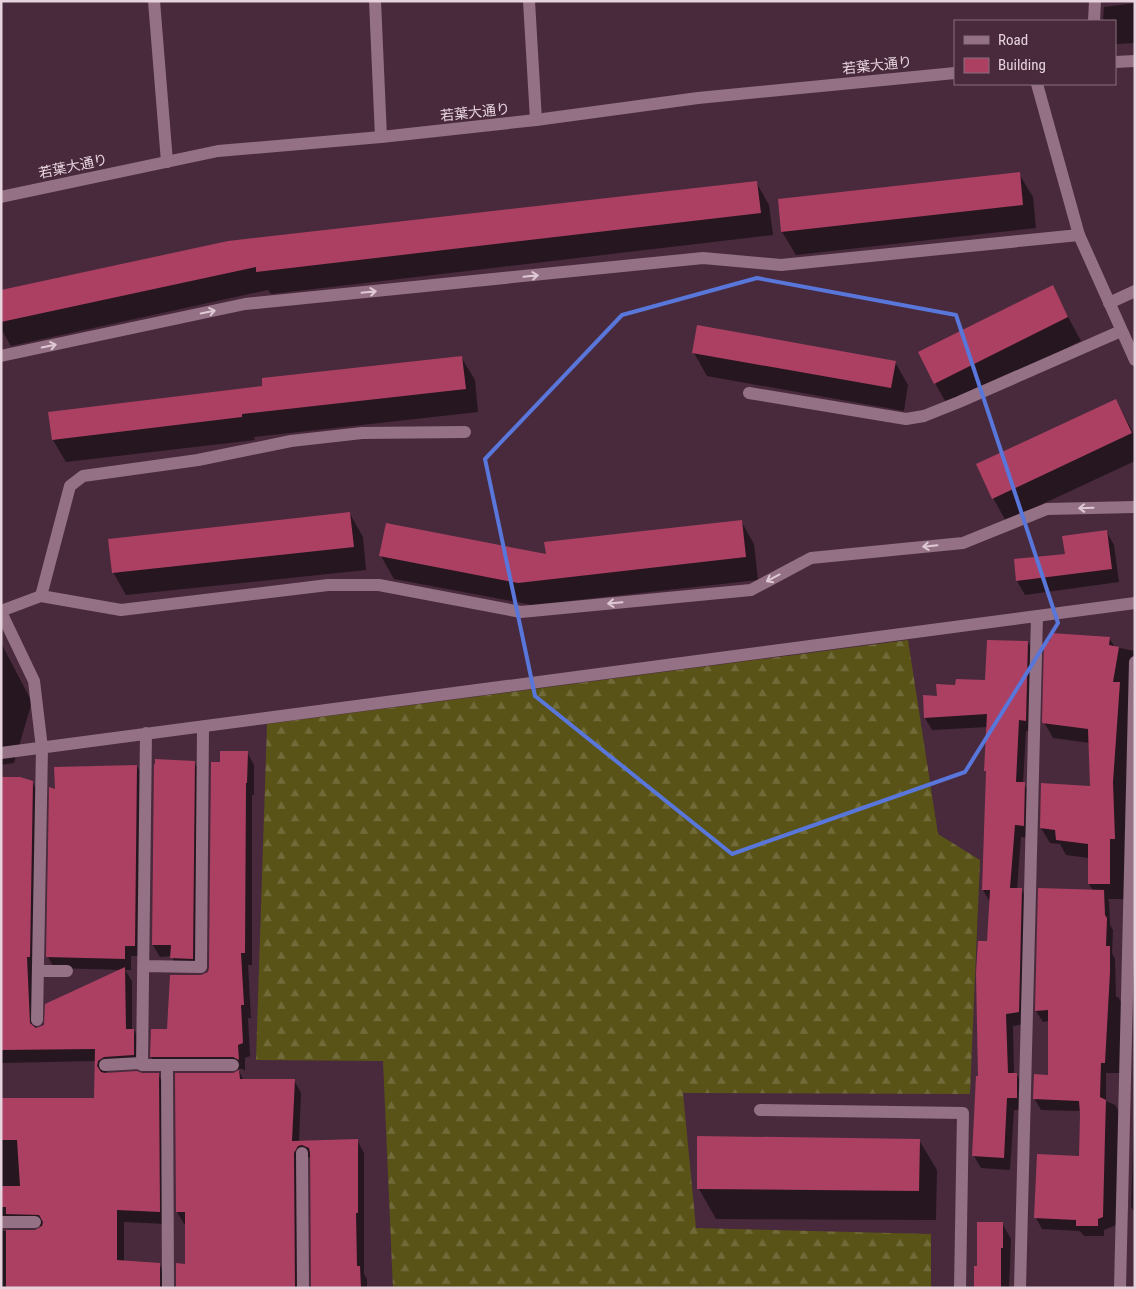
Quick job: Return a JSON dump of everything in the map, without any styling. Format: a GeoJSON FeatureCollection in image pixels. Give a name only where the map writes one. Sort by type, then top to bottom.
{"type":"FeatureCollection","features":[{"type":"Feature","properties":{"kind":"street"},"geometry":{"type":"LineString","coordinates":[[154,1],[167,162]]}},
{"type":"Feature","properties":{"kind":"street"},"geometry":{"type":"LineString","coordinates":[[375,1],[381,137]]}},
{"type":"Feature","properties":{"kind":"street"},"geometry":{"type":"LineString","coordinates":[[529,1],[536,120]]}},
{"type":"Feature","properties":{"kind":"street"},"geometry":{"type":"LineString","coordinates":[[1094,20],[1095,1]]}},
{"type":"Feature","properties":{"kind":"street"},"geometry":{"type":"LineString","coordinates":[[1116,62],[1135,61]]}},
{"type":"Feature","properties":{"kind":"street","name":"若葉大通り"},"geometry":{"type":"LineString","coordinates":[[1,197],[218,151],[381,137],[536,120],[698,98],[954,72]]}},
{"type":"Feature","properties":{"kind":"street"},"geometry":{"type":"LineString","coordinates":[[1037,85],[1079,235],[1135,360]]}},
{"type":"Feature","properties":{"kind":"street"},"geometry":{"type":"LineString","coordinates":[[1,356],[245,304],[703,258],[782,265],[1079,235]]}},
{"type":"Feature","properties":{"kind":"street"},"geometry":{"type":"LineString","coordinates":[[1110,302],[1135,291]]}},
{"type":"Feature","properties":{"kind":"street"},"geometry":{"type":"LineString","coordinates":[[749,394],[906,419],[924,416],[1121,331]]}},
{"type":"Feature","properties":{"kind":"street"},"geometry":{"type":"LineString","coordinates":[[41,596],[70,486],[83,476],[198,460],[291,441],[362,433],[465,432]]}},
{"type":"Feature","properties":{"kind":"street"},"geometry":{"type":"LineString","coordinates":[[36,1020],[42,748],[34,681],[1,611],[41,596],[121,610],[328,585],[379,585],[521,612],[751,590],[811,558],[963,543],[1047,509],[1135,507]]}},
{"type":"Feature","properties":{"kind":"street"},"geometry":{"type":"LineString","coordinates":[[1,753],[1135,603]]}},
{"type":"Feature","properties":{"kind":"street"},"geometry":{"type":"LineString","coordinates":[[1020,1288],[1037,616]]}},
{"type":"Feature","properties":{"kind":"street"},"geometry":{"type":"LineString","coordinates":[[1120,1288],[1135,662]]}},
{"type":"Feature","properties":{"kind":"street"},"geometry":{"type":"LineString","coordinates":[[143,966],[201,967],[203,727]]}},
{"type":"Feature","properties":{"kind":"street"},"geometry":{"type":"LineString","coordinates":[[142,1063],[146,733]]}},
{"type":"Feature","properties":{"kind":"street"},"geometry":{"type":"LineString","coordinates":[[38,971],[67,971]]}},
{"type":"Feature","properties":{"kind":"street"},"geometry":{"type":"LineString","coordinates":[[105,1065],[142,1063],[142,1065],[167,1066],[233,1065]]}},
{"type":"Feature","properties":{"kind":"street"},"geometry":{"type":"LineString","coordinates":[[167,1066],[168,1288]]}},
{"type":"Feature","properties":{"kind":"street"},"geometry":{"type":"LineString","coordinates":[[760,1110],[963,1113],[960,1288]]}},
{"type":"Feature","properties":{"kind":"street"},"geometry":{"type":"LineString","coordinates":[[302,1153],[303,1288]]}},
{"type":"Feature","properties":{"kind":"street"},"geometry":{"type":"LineString","coordinates":[[1,1222],[35,1222]]}},
{"type":"Feature","properties":{"kind":"highlighted area"},"geometry":{"type":"Polygon","coordinates":[[[757,278],[956,315],[1058,623],[965,772],[732,854],[535,696],[485,459],[622,315],[757,278]]]}},
{"type":"Feature","properties":{"kind":"green space"},"geometry":{"type":"Polygon","coordinates":[[[908,640],[938,834],[980,860],[970,1094],[683,1093],[696,1228],[931,1234],[931,1288],[393,1288],[383,1061],[256,1060],[267,724],[908,640]]]}},
{"type":"Feature","properties":{"kind":"building"},"geometry":{"type":"Polygon","coordinates":[[[1020,172],[1023,205],[781,232],[778,199],[1020,172]]]}},
{"type":"Feature","properties":{"kind":"building"},"geometry":{"type":"Polygon","coordinates":[[[757,181],[761,213],[256,272],[256,267],[1,322],[1,290],[228,241],[757,181]]]}},
{"type":"Feature","properties":{"kind":"building"},"geometry":{"type":"Polygon","coordinates":[[[1053,285],[1068,317],[934,384],[918,352],[1053,285]]]}},
{"type":"Feature","properties":{"kind":"building"},"geometry":{"type":"Polygon","coordinates":[[[697,325],[896,361],[891,388],[692,353],[697,325]]]}},
{"type":"Feature","properties":{"kind":"building"},"geometry":{"type":"Polygon","coordinates":[[[462,356],[466,389],[242,414],[242,417],[52,440],[48,412],[262,386],[262,378],[462,356]]]}},
{"type":"Feature","properties":{"kind":"building"},"geometry":{"type":"Polygon","coordinates":[[[1116,399],[1132,433],[992,499],[976,464],[1116,399]]]}},
{"type":"Feature","properties":{"kind":"building"},"geometry":{"type":"Polygon","coordinates":[[[350,512],[354,547],[112,573],[108,539],[350,512]]]}},
{"type":"Feature","properties":{"kind":"building"},"geometry":{"type":"Polygon","coordinates":[[[742,520],[746,557],[518,583],[379,556],[386,523],[546,554],[544,542],[742,520]]]}},
{"type":"Feature","properties":{"kind":"building"},"geometry":{"type":"Polygon","coordinates":[[[1107,530],[1112,569],[1016,581],[1014,559],[1065,554],[1062,536],[1107,530]]]}},
{"type":"Feature","properties":{"kind":"building"},"geometry":{"type":"Polygon","coordinates":[[[1051,633],[1110,637],[1109,645],[1119,647],[1113,682],[1120,682],[1113,782],[1115,839],[1110,839],[1110,884],[1088,884],[1088,844],[1056,840],[1055,830],[1040,828],[1041,783],[1090,786],[1088,729],[1042,723],[1044,641],[1050,641],[1051,633]]]}},
{"type":"Feature","properties":{"kind":"building"},"geometry":{"type":"Polygon","coordinates":[[[987,640],[1028,641],[1026,721],[1019,720],[1016,782],[1025,782],[1024,826],[1015,825],[1010,888],[1022,888],[1019,1012],[1006,1014],[1008,1073],[1017,1073],[1017,1098],[1007,1098],[1004,1158],[972,1156],[976,1076],[978,1076],[976,973],[978,941],[987,941],[990,890],[982,890],[987,714],[924,718],[923,695],[937,696],[936,684],[955,685],[956,679],[985,680],[987,640]]]}},
{"type":"Feature","properties":{"kind":"building"},"geometry":{"type":"Polygon","coordinates":[[[220,751],[248,751],[246,783],[245,953],[241,953],[244,1005],[241,1005],[243,1043],[238,1045],[239,1060],[233,1057],[150,1057],[151,1029],[167,1029],[170,975],[201,975],[208,972],[209,968],[211,762],[220,762],[220,751]]]}},
{"type":"Feature","properties":{"kind":"building"},"geometry":{"type":"Polygon","coordinates":[[[155,759],[195,761],[193,959],[170,958],[171,945],[152,945],[155,759]]]}},
{"type":"Feature","properties":{"kind":"building"},"geometry":{"type":"Polygon","coordinates":[[[137,765],[135,946],[125,946],[125,959],[46,957],[49,787],[55,789],[54,767],[137,765]]]}},
{"type":"Feature","properties":{"kind":"building"},"geometry":{"type":"Polygon","coordinates":[[[1,777],[20,777],[33,781],[30,957],[27,957],[30,1023],[36,1028],[44,1025],[45,1004],[125,967],[126,1029],[134,1029],[134,1055],[104,1057],[98,1061],[97,1066],[101,1072],[105,1073],[137,1071],[142,1073],[159,1073],[160,1212],[117,1210],[117,1260],[160,1263],[160,1288],[6,1288],[6,1230],[35,1230],[42,1226],[43,1222],[39,1215],[6,1214],[6,1207],[1,1207],[1,1186],[20,1186],[17,1140],[1,1140],[1,1098],[94,1098],[95,1049],[1,1050],[1,777]]]}},
{"type":"Feature","properties":{"kind":"building"},"geometry":{"type":"Polygon","coordinates":[[[1038,888],[1104,890],[1105,915],[1107,918],[1106,946],[1110,946],[1110,972],[1105,1063],[1101,1063],[1100,1097],[1106,1100],[1103,1217],[1098,1219],[1098,1226],[1076,1226],[1076,1220],[1034,1218],[1037,1154],[1079,1156],[1080,1114],[1079,1101],[1033,1099],[1034,1074],[1048,1075],[1048,1010],[1035,1011],[1038,888]]]}},
{"type":"Feature","properties":{"kind":"building"},"geometry":{"type":"Polygon","coordinates":[[[239,1070],[240,1079],[295,1079],[292,1141],[358,1139],[357,1266],[360,1266],[361,1288],[311,1288],[310,1153],[309,1148],[302,1145],[298,1146],[294,1153],[295,1288],[176,1288],[176,1263],[185,1264],[185,1212],[176,1212],[175,1073],[233,1073],[239,1070]]]}},
{"type":"Feature","properties":{"kind":"building"},"geometry":{"type":"Polygon","coordinates":[[[697,1136],[920,1139],[919,1191],[697,1189],[697,1136]]]}},
{"type":"Feature","properties":{"kind":"building"},"geometry":{"type":"Polygon","coordinates":[[[977,1222],[1003,1222],[1001,1288],[974,1288],[974,1266],[977,1266],[977,1222]]]}}]}
